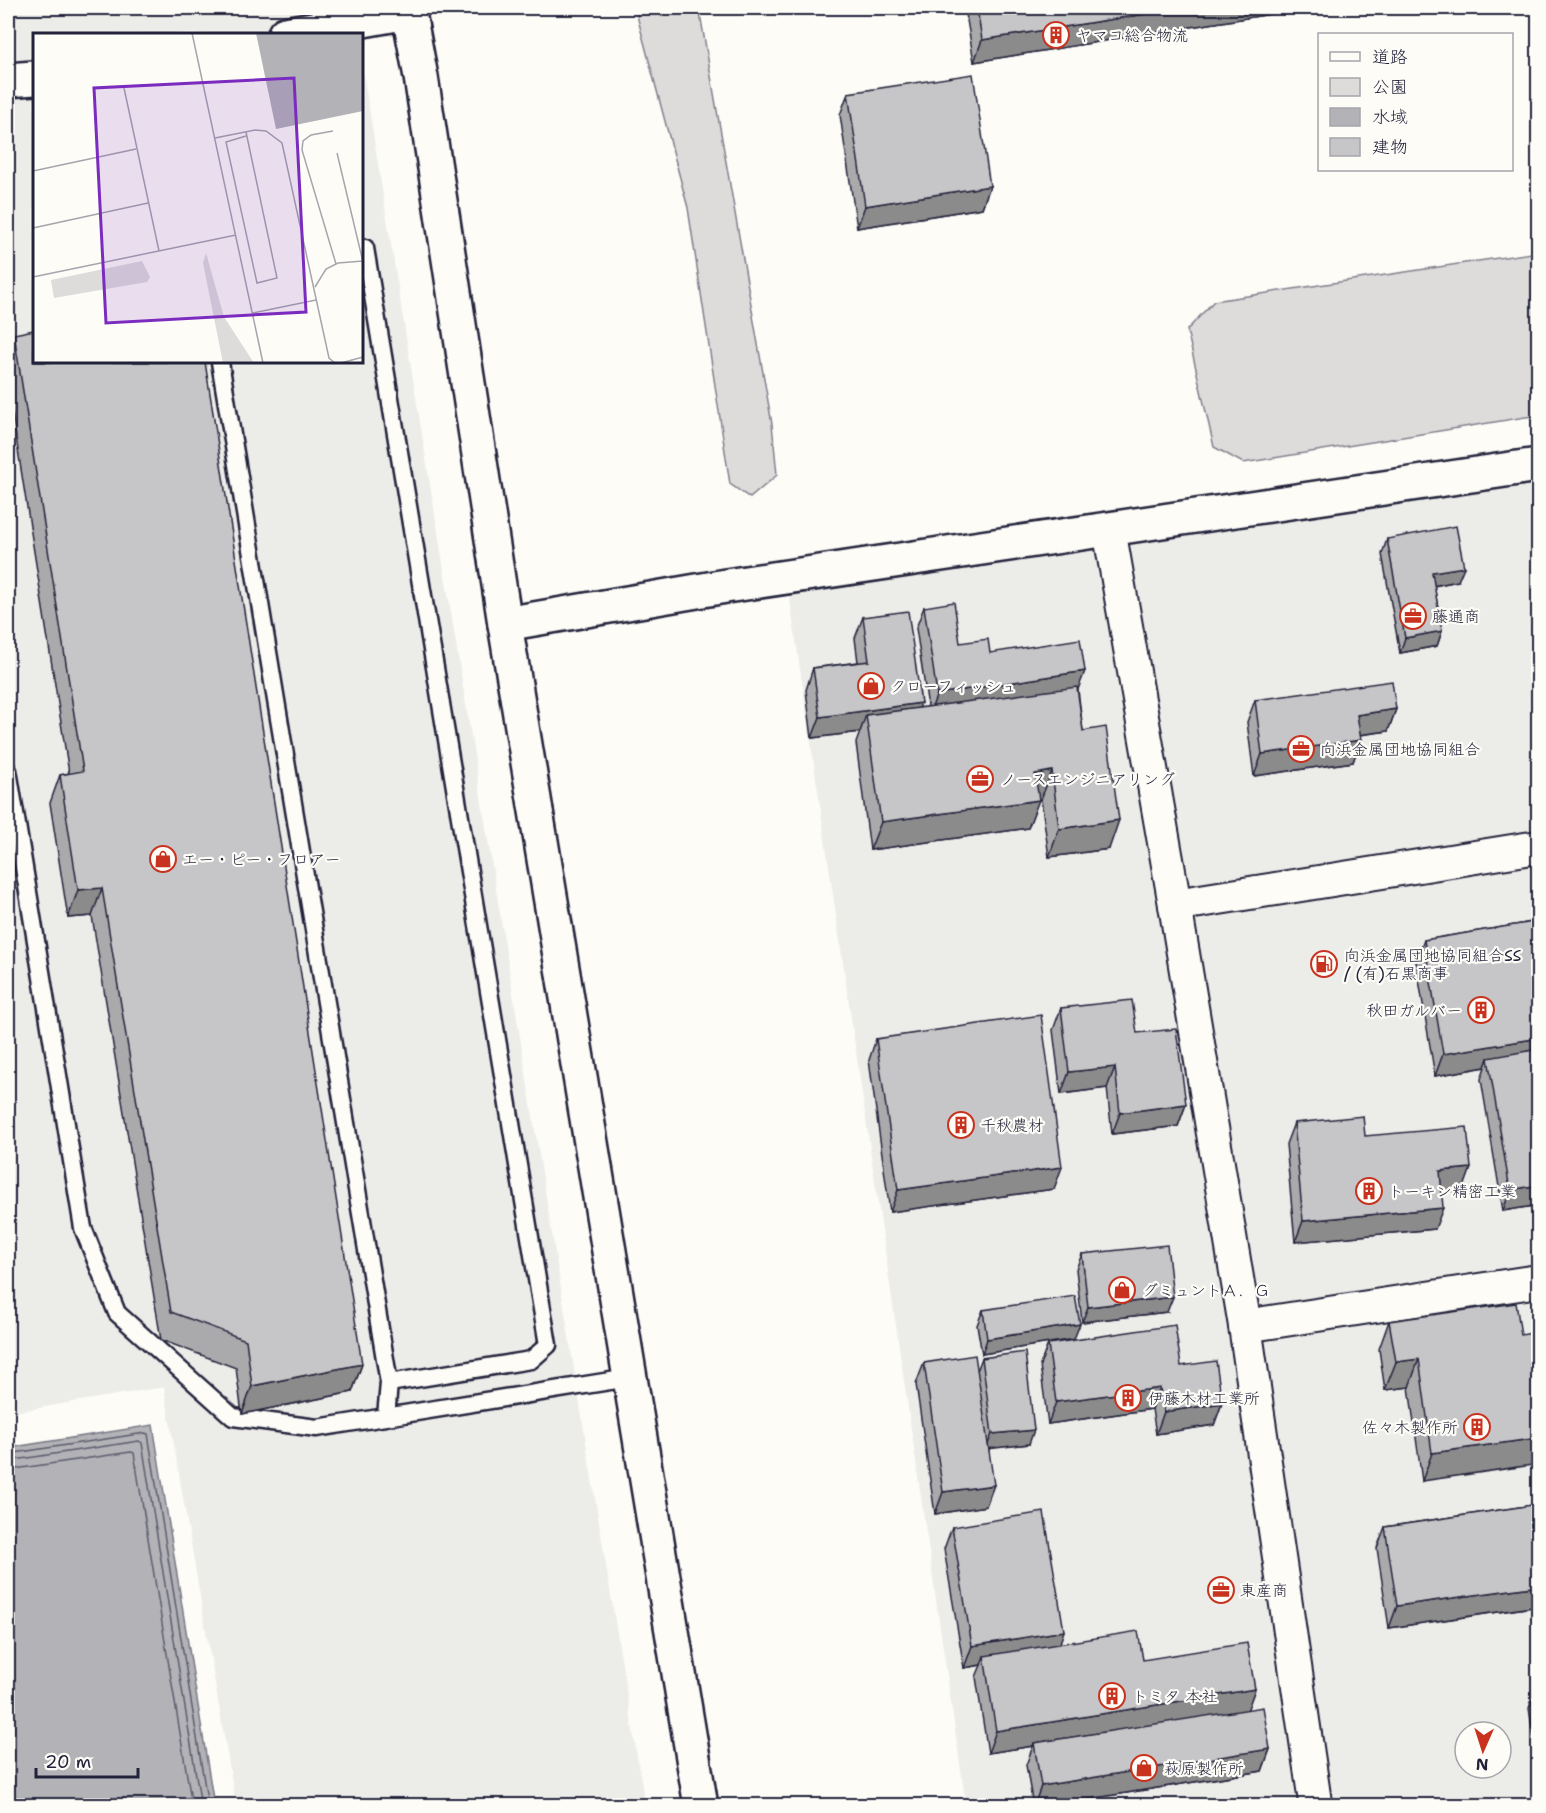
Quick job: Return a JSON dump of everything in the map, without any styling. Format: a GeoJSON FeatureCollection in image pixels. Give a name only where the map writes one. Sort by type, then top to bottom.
{"type":"FeatureCollection","features":[{"type":"Feature","properties":{"kind":"street"},"geometry":{"type":"LineString","coordinates":[[290,33],[408,10],[421,77],[505,624],[701,1806]]}},
{"type":"Feature","properties":{"kind":"street"},"geometry":{"type":"LineString","coordinates":[[8,80],[33,78]]}},
{"type":"Feature","properties":{"kind":"street"},"geometry":{"type":"LineString","coordinates":[[505,624],[726,586],[1539,465]]}},
{"type":"Feature","properties":{"kind":"street"},"geometry":{"type":"LineString","coordinates":[[1109,529],[1175,905],[1245,1326],[1315,1802]]}},
{"type":"Feature","properties":{"kind":"street"},"geometry":{"type":"LineString","coordinates":[[1175,905],[1539,847]]}},
{"type":"Feature","properties":{"kind":"street"},"geometry":{"type":"LineString","coordinates":[[1245,1326],[1539,1281]]}},
{"type":"Feature","properties":{"kind":"lane"},"geometry":{"type":"LineString","coordinates":[[363,249],[365,248],[548,1345],[531,1360],[389,1383]]}},
{"type":"Feature","properties":{"kind":"lane"},"geometry":{"type":"LineString","coordinates":[[220,363],[389,1383],[386,1417]]}},
{"type":"Feature","properties":{"kind":"lane"},"geometry":{"type":"LineString","coordinates":[[8,770],[83,1228],[117,1313],[232,1417],[317,1428],[629,1378]]}},
{"type":"Feature","properties":{"kind":"shaded area"},"geometry":{"type":"Polygon","coordinates":[[[8,8],[352,8],[356,33],[33,33],[33,363],[363,363],[363,72],[645,1805],[236,1805],[164,1387],[8,1413],[8,8]]]}},
{"type":"Feature","properties":{"kind":"shaded area"},"geometry":{"type":"Polygon","coordinates":[[[1538,478],[1538,1805],[966,1805],[789,593],[1538,478]]]}},
{"type":"Feature","properties":{"kind":"green space"},"geometry":{"type":"Polygon","coordinates":[[[635,8],[699,8],[772,424],[777,475],[750,498],[730,484],[688,208],[635,8]]]}},
{"type":"Feature","properties":{"kind":"green space"},"geometry":{"type":"Polygon","coordinates":[[[1538,252],[1538,415],[1243,463],[1214,447],[1187,330],[1214,301],[1538,252]]]}},
{"type":"Feature","properties":{"kind":"water"},"geometry":{"type":"Polygon","coordinates":[[[153,1425],[214,1805],[8,1805],[8,1448],[153,1425]]]}},
{"type":"Feature","properties":{"kind":"building"},"geometry":{"type":"Polygon","coordinates":[[[977,8],[1183,8],[982,40],[977,8]]]}},
{"type":"Feature","properties":{"kind":"building"},"geometry":{"type":"Polygon","coordinates":[[[973,74],[990,186],[865,206],[848,93],[973,74]]]}},
{"type":"Feature","properties":{"kind":"building","name":"エー・ピー・フロアー"},"geometry":{"type":"Polygon","coordinates":[[[33,330],[33,363],[205,363],[362,1364],[252,1386],[246,1340],[171,1312],[102,888],[78,890],[60,775],[83,771],[14,334],[33,330]]]}},
{"type":"Feature","properties":{"kind":"building","name":"藤通商"},"geometry":{"type":"Polygon","coordinates":[[[1456,526],[1464,567],[1432,572],[1442,631],[1405,638],[1387,539],[1456,526]]]}},
{"type":"Feature","properties":{"kind":"building"},"geometry":{"type":"Polygon","coordinates":[[[954,602],[960,643],[988,639],[990,653],[1080,639],[1085,671],[937,694],[924,607],[954,602]]]}},
{"type":"Feature","properties":{"kind":"building","name":"クローフィッシュ"},"geometry":{"type":"Polygon","coordinates":[[[908,611],[921,703],[820,717],[813,668],[869,661],[863,617],[908,611]]]}},
{"type":"Feature","properties":{"kind":"building"},"geometry":{"type":"Polygon","coordinates":[[[1392,681],[1396,709],[1357,715],[1361,740],[1262,754],[1255,700],[1392,681]]]}},
{"type":"Feature","properties":{"kind":"building","name":"ノースエンジニアリング"},"geometry":{"type":"Polygon","coordinates":[[[1077,687],[1083,731],[1106,727],[1119,820],[1059,829],[1052,771],[1035,774],[1039,800],[881,822],[866,715],[1077,687]]]}},
{"type":"Feature","properties":{"kind":"building","name":"秋田ガルバー"},"geometry":{"type":"Polygon","coordinates":[[[1539,921],[1539,1038],[1443,1054],[1424,940],[1539,921]]]}},
{"type":"Feature","properties":{"kind":"building"},"geometry":{"type":"Polygon","coordinates":[[[1132,1000],[1137,1033],[1176,1029],[1186,1104],[1120,1113],[1115,1067],[1069,1072],[1061,1008],[1132,1000]]]}},
{"type":"Feature","properties":{"kind":"building","name":"千秋農材"},"geometry":{"type":"Polygon","coordinates":[[[1041,1015],[1062,1167],[898,1190],[876,1039],[1041,1015]]]}},
{"type":"Feature","properties":{"kind":"building"},"geometry":{"type":"Polygon","coordinates":[[[1539,1049],[1539,1185],[1510,1190],[1488,1058],[1539,1049]]]}},
{"type":"Feature","properties":{"kind":"building","name":"トーキン精密工業"},"geometry":{"type":"Polygon","coordinates":[[[1363,1116],[1365,1136],[1467,1127],[1471,1168],[1440,1171],[1443,1208],[1303,1221],[1294,1123],[1363,1116]]]}},
{"type":"Feature","properties":{"kind":"building","name":"グミュントＡ．Ｇ"},"geometry":{"type":"Polygon","coordinates":[[[1167,1245],[1173,1297],[1088,1307],[1082,1254],[1167,1245]]]}},
{"type":"Feature","properties":{"kind":"building"},"geometry":{"type":"Polygon","coordinates":[[[1075,1296],[1080,1324],[987,1339],[983,1310],[1075,1296]]]}},
{"type":"Feature","properties":{"kind":"building","name":"佐々木製作所"},"geometry":{"type":"Polygon","coordinates":[[[1516,1303],[1521,1335],[1539,1332],[1539,1438],[1432,1453],[1419,1359],[1396,1362],[1389,1321],[1516,1303]]]}},
{"type":"Feature","properties":{"kind":"building"},"geometry":{"type":"Polygon","coordinates":[[[1175,1325],[1181,1366],[1216,1361],[1222,1403],[1164,1412],[1160,1388],[1056,1402],[1048,1344],[1175,1325]]]}},
{"type":"Feature","properties":{"kind":"building"},"geometry":{"type":"Polygon","coordinates":[[[1025,1352],[1034,1430],[992,1434],[982,1358],[1025,1352]]]}},
{"type":"Feature","properties":{"kind":"building"},"geometry":{"type":"Polygon","coordinates":[[[975,1355],[994,1485],[943,1492],[924,1363],[975,1355]]]}},
{"type":"Feature","properties":{"kind":"building"},"geometry":{"type":"Polygon","coordinates":[[[1539,1504],[1539,1586],[1397,1606],[1385,1527],[1539,1504]]]}},
{"type":"Feature","properties":{"kind":"building"},"geometry":{"type":"Polygon","coordinates":[[[1044,1512],[1064,1631],[972,1646],[952,1527],[1044,1512]]]}},
{"type":"Feature","properties":{"kind":"building","name":"トミタ 本社"},"geometry":{"type":"Polygon","coordinates":[[[1138,1631],[1143,1660],[1247,1643],[1255,1689],[996,1731],[984,1656],[1138,1631]]]}},
{"type":"Feature","properties":{"kind":"building"},"geometry":{"type":"Polygon","coordinates":[[[1263,1707],[1270,1749],[1041,1786],[1034,1743],[1263,1707]]]}},
{"type":"Feature","properties":{"kind":"place","name":"ヤマコ総合物流"},"geometry":{"type":"Point","coordinates":[1056,35]}},
{"type":"Feature","properties":{"kind":"place","name":"藤通商"},"geometry":{"type":"Point","coordinates":[1413,616]}},
{"type":"Feature","properties":{"kind":"place","name":"クローフィッシュ"},"geometry":{"type":"Point","coordinates":[871,686]}},
{"type":"Feature","properties":{"kind":"place","name":"向浜金属団地協同組合"},"geometry":{"type":"Point","coordinates":[1301,749]}},
{"type":"Feature","properties":{"kind":"place","name":"ノースエンジニアリング"},"geometry":{"type":"Point","coordinates":[980,779]}},
{"type":"Feature","properties":{"kind":"place","name":"エー・ピー・フロアー"},"geometry":{"type":"Point","coordinates":[163,859]}},
{"type":"Feature","properties":{"kind":"place","name":"向浜金属団地協同組合SS / (有)石黒商事"},"geometry":{"type":"Point","coordinates":[1324,964]}},
{"type":"Feature","properties":{"kind":"place","name":"秋田ガルバー"},"geometry":{"type":"Point","coordinates":[1481,1010]}},
{"type":"Feature","properties":{"kind":"place","name":"千秋農材"},"geometry":{"type":"Point","coordinates":[961,1125]}},
{"type":"Feature","properties":{"kind":"place","name":"トーキン精密工業"},"geometry":{"type":"Point","coordinates":[1369,1191]}},
{"type":"Feature","properties":{"kind":"place","name":"グミュントＡ．Ｇ"},"geometry":{"type":"Point","coordinates":[1122,1290]}},
{"type":"Feature","properties":{"kind":"place","name":"伊藤木材工業所"},"geometry":{"type":"Point","coordinates":[1128,1398]}},
{"type":"Feature","properties":{"kind":"place","name":"佐々木製作所"},"geometry":{"type":"Point","coordinates":[1477,1427]}},
{"type":"Feature","properties":{"kind":"place","name":"東産商"},"geometry":{"type":"Point","coordinates":[1221,1590]}},
{"type":"Feature","properties":{"kind":"place","name":"トミタ 本社"},"geometry":{"type":"Point","coordinates":[1112,1696]}},
{"type":"Feature","properties":{"kind":"place","name":"萩原製作所"},"geometry":{"type":"Point","coordinates":[1144,1768]}}]}
